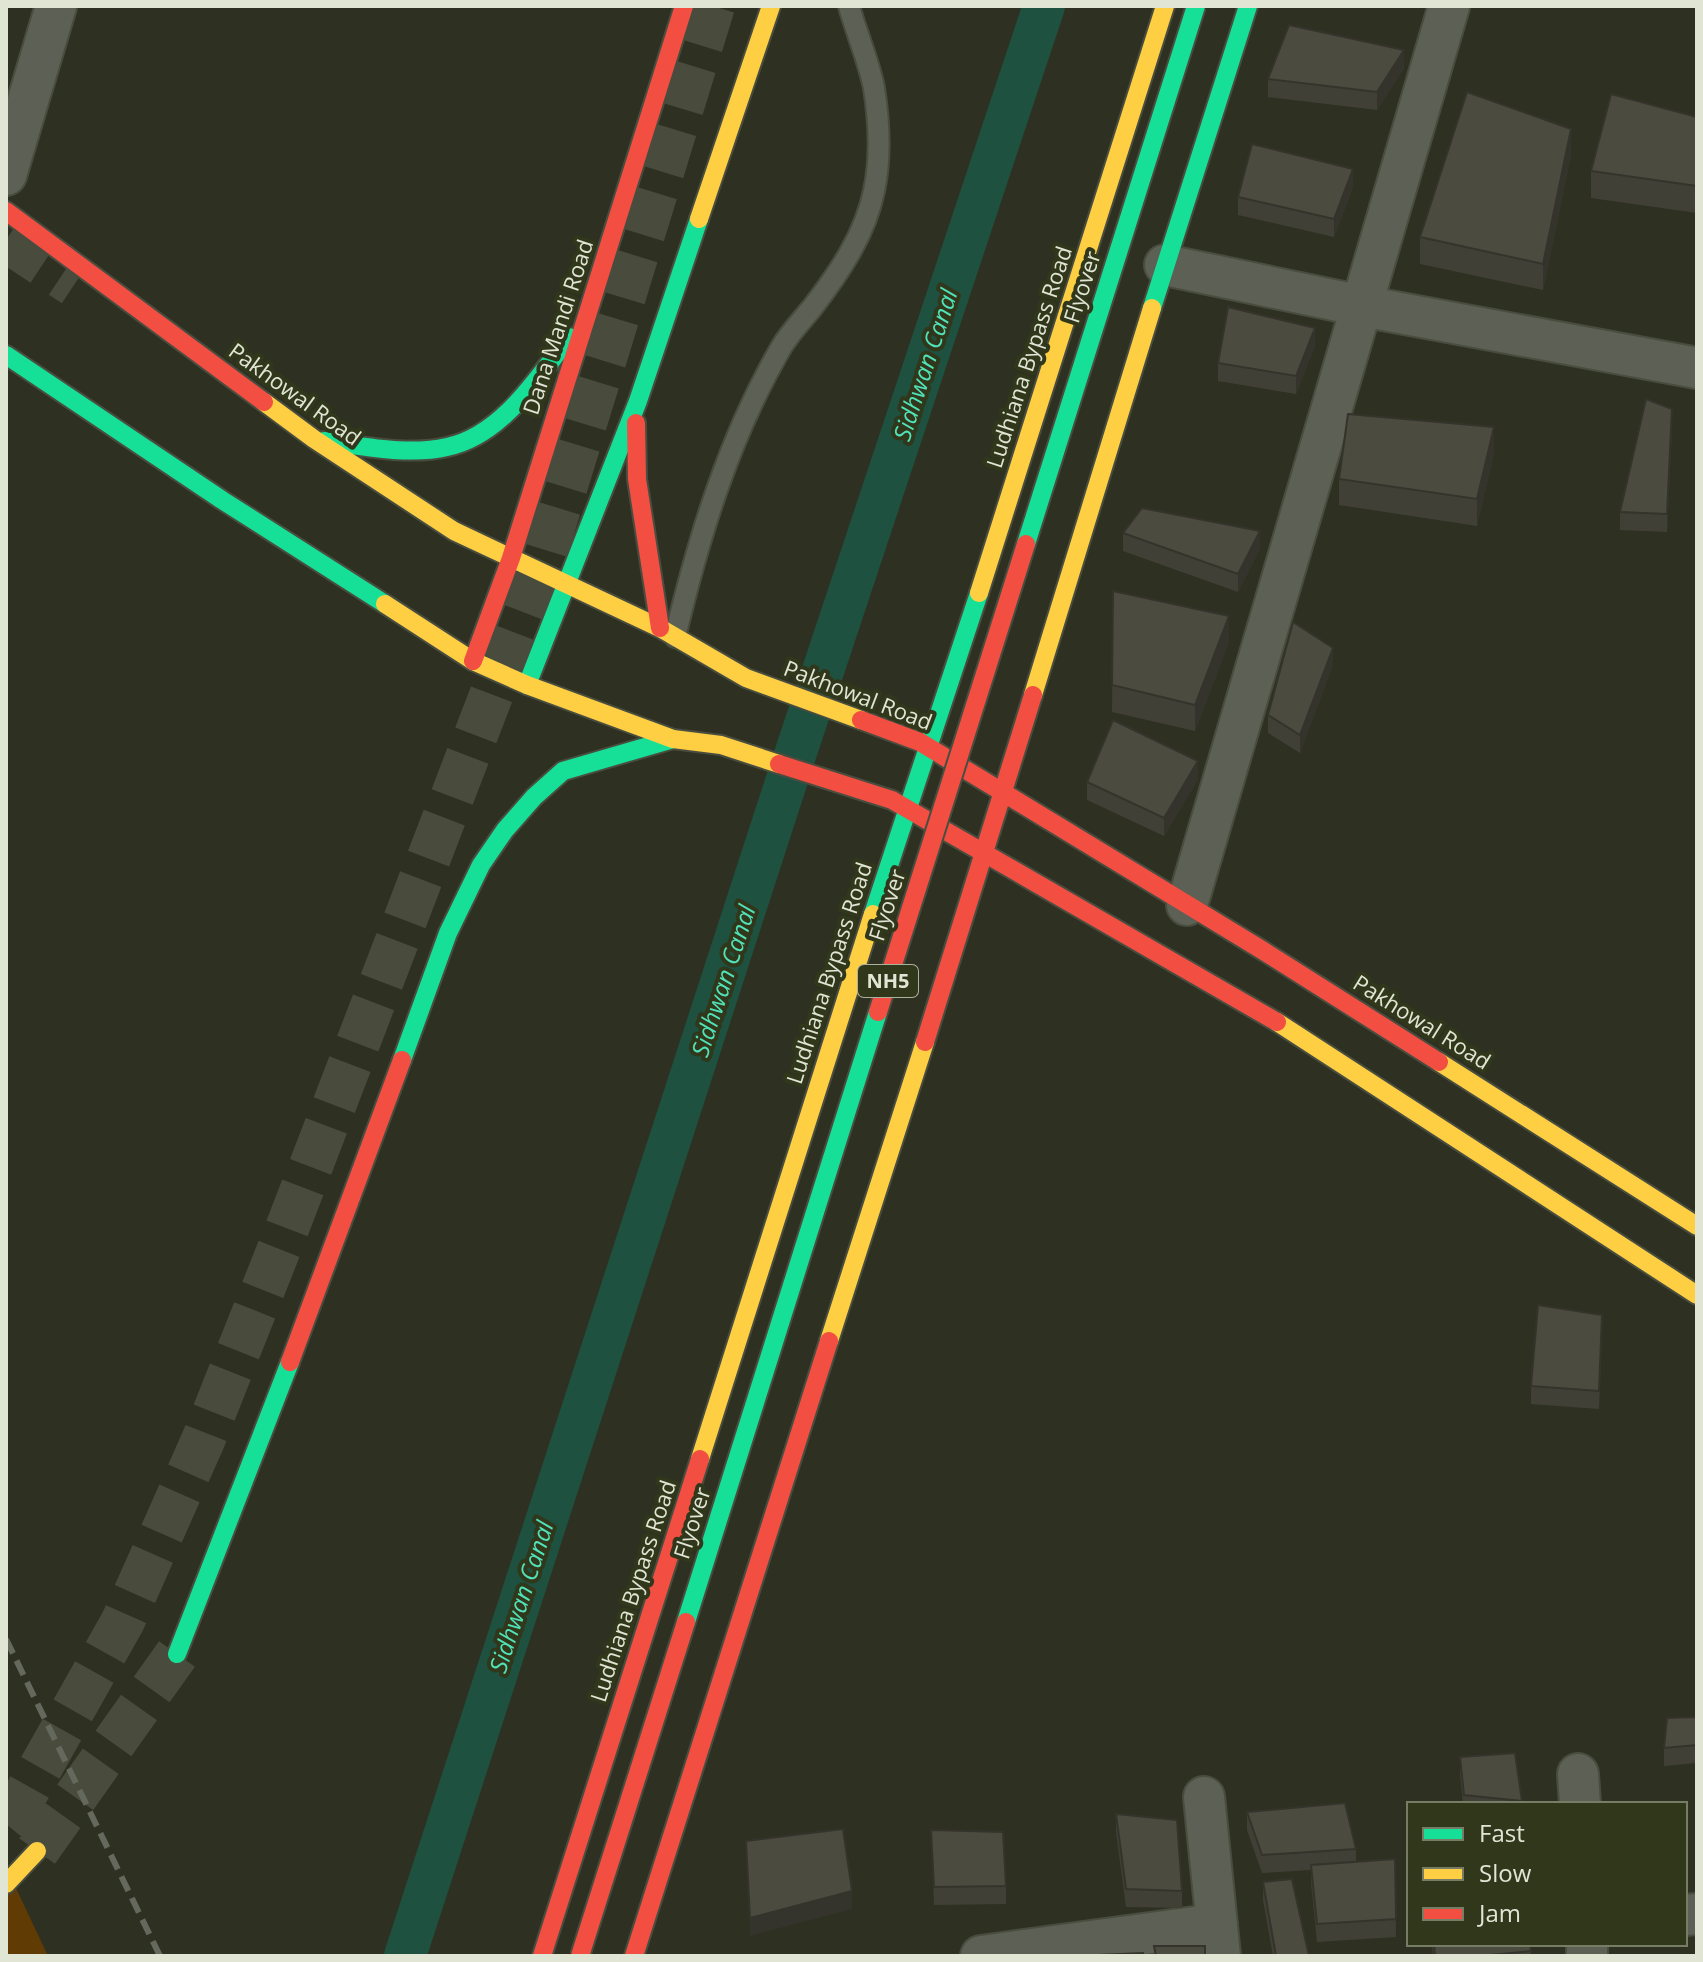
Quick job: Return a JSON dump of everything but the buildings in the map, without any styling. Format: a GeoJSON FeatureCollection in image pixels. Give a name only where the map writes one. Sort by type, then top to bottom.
{"type":"FeatureCollection","features":[{"type":"Feature","properties":{"kind":"main road","name":"Dana Mandi Road"},"geometry":{"type":"LineString","coordinates":[[473,661],[490,595],[511,558],[684,6]]}},
{"type":"Feature","properties":{"kind":"main road"},"geometry":{"type":"LineString","coordinates":[[527,685],[638,401],[771,6]]}},
{"type":"Feature","properties":{"kind":"main road","name":"Ludhiana Bypass Road"},"geometry":{"type":"LineString","coordinates":[[542,1956],[899,804],[925,745],[1165,6]]}},
{"type":"Feature","properties":{"kind":"main road","name":"Flyover"},"geometry":{"type":"LineString","coordinates":[[580,1956],[1196,6]]}},
{"type":"Feature","properties":{"kind":"main road"},"geometry":{"type":"LineString","coordinates":[[634,1956],[985,852],[1248,6]]}},
{"type":"Feature","properties":{"kind":"main road","name":"Pakhowal Road"},"geometry":{"type":"LineString","coordinates":[[6,211],[314,439],[454,531],[667,632],[746,678],[925,745],[1262,950],[1697,1226]]}},
{"type":"Feature","properties":{"kind":"main road"},"geometry":{"type":"LineString","coordinates":[[314,439],[370,447],[423,449],[459,444],[502,417],[538,378],[589,311]]}},
{"type":"Feature","properties":{"kind":"main road"},"geometry":{"type":"LineString","coordinates":[[6,355],[274,534],[473,661],[527,685],[673,739],[721,745],[899,804],[1252,1006],[1697,1295]]}},
{"type":"Feature","properties":{"kind":"main road"},"geometry":{"type":"LineString","coordinates":[[638,401],[637,479],[667,632]]}},
{"type":"Feature","properties":{"kind":"main road"},"geometry":{"type":"LineString","coordinates":[[364,492],[424,533]]}},
{"type":"Feature","properties":{"kind":"main road"},"geometry":{"type":"LineString","coordinates":[[177,1654],[314,1300],[448,933],[481,865],[505,830],[534,797],[563,771],[673,739]]}},
{"type":"Feature","properties":{"kind":"main road"},"geometry":{"type":"LineString","coordinates":[[6,1884],[37,1851]]}},
{"type":"Feature","properties":{"kind":"street"},"geometry":{"type":"LineString","coordinates":[[6,175],[56,6]]}},
{"type":"Feature","properties":{"kind":"street"},"geometry":{"type":"LineString","coordinates":[[1187,905],[1449,6]]}},
{"type":"Feature","properties":{"kind":"street"},"geometry":{"type":"LineString","coordinates":[[1165,265],[1362,306],[1697,368]]}},
{"type":"Feature","properties":{"kind":"street"},"geometry":{"type":"LineString","coordinates":[[981,1956],[1219,1940],[1204,1797]]}},
{"type":"Feature","properties":{"kind":"lane"},"geometry":{"type":"LineString","coordinates":[[667,632],[721,475],[747,413],[784,344],[836,277],[859,238],[874,191],[879,136],[873,85],[849,6]]}},
{"type":"Feature","properties":{"kind":"shaded area"},"geometry":{"type":"Polygon","coordinates":[[[6,1867],[48,1956],[6,1956],[6,1867]]]}},
{"type":"Feature","properties":{"kind":"waterway","name":"Sidhwan Canal"},"geometry":{"type":"LineString","coordinates":[[405,1956],[792,764],[1044,6]]}},
{"type":"Feature","properties":{"kind":"tunnel"},"geometry":{"type":"LineString","coordinates":[[6,1824],[123,1621],[204,1438],[283,1239],[544,557],[713,6]]}},
{"type":"Feature","properties":{"kind":"tunnel"},"geometry":{"type":"LineString","coordinates":[[6,240],[74,285]]}},
{"type":"Feature","properties":{"kind":"tunnel"},"geometry":{"type":"LineString","coordinates":[[37,1851],[177,1654]]}},
{"type":"Feature","properties":{"kind":"railway"},"geometry":{"type":"LineString","coordinates":[[6,1639],[160,1956]]}},
{"type":"Feature","properties":{"kind":"traffic: fast"},"geometry":{"type":"LineString","coordinates":[[1026,544],[1196,6]]}},
{"type":"Feature","properties":{"kind":"traffic: fast"},"geometry":{"type":"LineString","coordinates":[[1152,308],[1248,6]]}},
{"type":"Feature","properties":{"kind":"traffic: fast"},"geometry":{"type":"LineString","coordinates":[[527,685],[638,401],[699,219]]}},
{"type":"Feature","properties":{"kind":"traffic: fast"},"geometry":{"type":"LineString","coordinates":[[324,441],[417,451],[466,441],[484,431],[517,403],[569,337]]}},
{"type":"Feature","properties":{"kind":"traffic: fast"},"geometry":{"type":"LineString","coordinates":[[6,355],[222,500],[385,604]]}},
{"type":"Feature","properties":{"kind":"traffic: fast"},"geometry":{"type":"LineString","coordinates":[[873,914],[979,593]]}},
{"type":"Feature","properties":{"kind":"traffic: fast"},"geometry":{"type":"LineString","coordinates":[[402,1060],[448,933],[481,865],[505,830],[534,797],[563,771],[673,739]]}},
{"type":"Feature","properties":{"kind":"traffic: fast"},"geometry":{"type":"LineString","coordinates":[[686,1622],[878,1012]]}},
{"type":"Feature","properties":{"kind":"traffic: fast"},"geometry":{"type":"LineString","coordinates":[[177,1654],[290,1362]]}},
{"type":"Feature","properties":{"kind":"traffic: slow"},"geometry":{"type":"LineString","coordinates":[[699,219],[771,6]]}},
{"type":"Feature","properties":{"kind":"traffic: slow"},"geometry":{"type":"LineString","coordinates":[[979,593],[1165,6]]}},
{"type":"Feature","properties":{"kind":"traffic: slow"},"geometry":{"type":"LineString","coordinates":[[1033,695],[1152,308]]}},
{"type":"Feature","properties":{"kind":"traffic: slow"},"geometry":{"type":"LineString","coordinates":[[264,402],[314,439],[454,531],[660,628],[746,678],[861,720]]}},
{"type":"Feature","properties":{"kind":"traffic: slow"},"geometry":{"type":"LineString","coordinates":[[385,604],[473,661],[527,685],[673,739],[721,745],[779,764]]}},
{"type":"Feature","properties":{"kind":"traffic: slow"},"geometry":{"type":"LineString","coordinates":[[700,1459],[873,914]]}},
{"type":"Feature","properties":{"kind":"traffic: slow"},"geometry":{"type":"LineString","coordinates":[[1277,1022],[1697,1295]]}},
{"type":"Feature","properties":{"kind":"traffic: slow"},"geometry":{"type":"LineString","coordinates":[[829,1341],[925,1042]]}},
{"type":"Feature","properties":{"kind":"traffic: slow"},"geometry":{"type":"LineString","coordinates":[[1439,1062],[1697,1226]]}},
{"type":"Feature","properties":{"kind":"traffic: slow"},"geometry":{"type":"LineString","coordinates":[[6,1884],[37,1851]]}},
{"type":"Feature","properties":{"kind":"traffic: jam"},"geometry":{"type":"LineString","coordinates":[[473,661],[511,558],[684,6]]}},
{"type":"Feature","properties":{"kind":"traffic: jam"},"geometry":{"type":"LineString","coordinates":[[6,211],[264,402]]}},
{"type":"Feature","properties":{"kind":"traffic: jam"},"geometry":{"type":"LineString","coordinates":[[636,423],[637,479],[660,628]]}},
{"type":"Feature","properties":{"kind":"traffic: jam"},"geometry":{"type":"LineString","coordinates":[[878,1012],[1026,544]]}},
{"type":"Feature","properties":{"kind":"traffic: jam"},"geometry":{"type":"LineString","coordinates":[[925,1042],[1033,695]]}},
{"type":"Feature","properties":{"kind":"traffic: jam"},"geometry":{"type":"LineString","coordinates":[[861,720],[920,742],[1262,950],[1439,1062]]}},
{"type":"Feature","properties":{"kind":"traffic: jam"},"geometry":{"type":"LineString","coordinates":[[779,764],[892,800],[1277,1022]]}},
{"type":"Feature","properties":{"kind":"traffic: jam"},"geometry":{"type":"LineString","coordinates":[[290,1362],[402,1060]]}},
{"type":"Feature","properties":{"kind":"traffic: jam"},"geometry":{"type":"LineString","coordinates":[[634,1956],[829,1341]]}},
{"type":"Feature","properties":{"kind":"traffic: jam"},"geometry":{"type":"LineString","coordinates":[[542,1956],[700,1459]]}},
{"type":"Feature","properties":{"kind":"traffic: jam"},"geometry":{"type":"LineString","coordinates":[[580,1956],[686,1622]]}}]}
